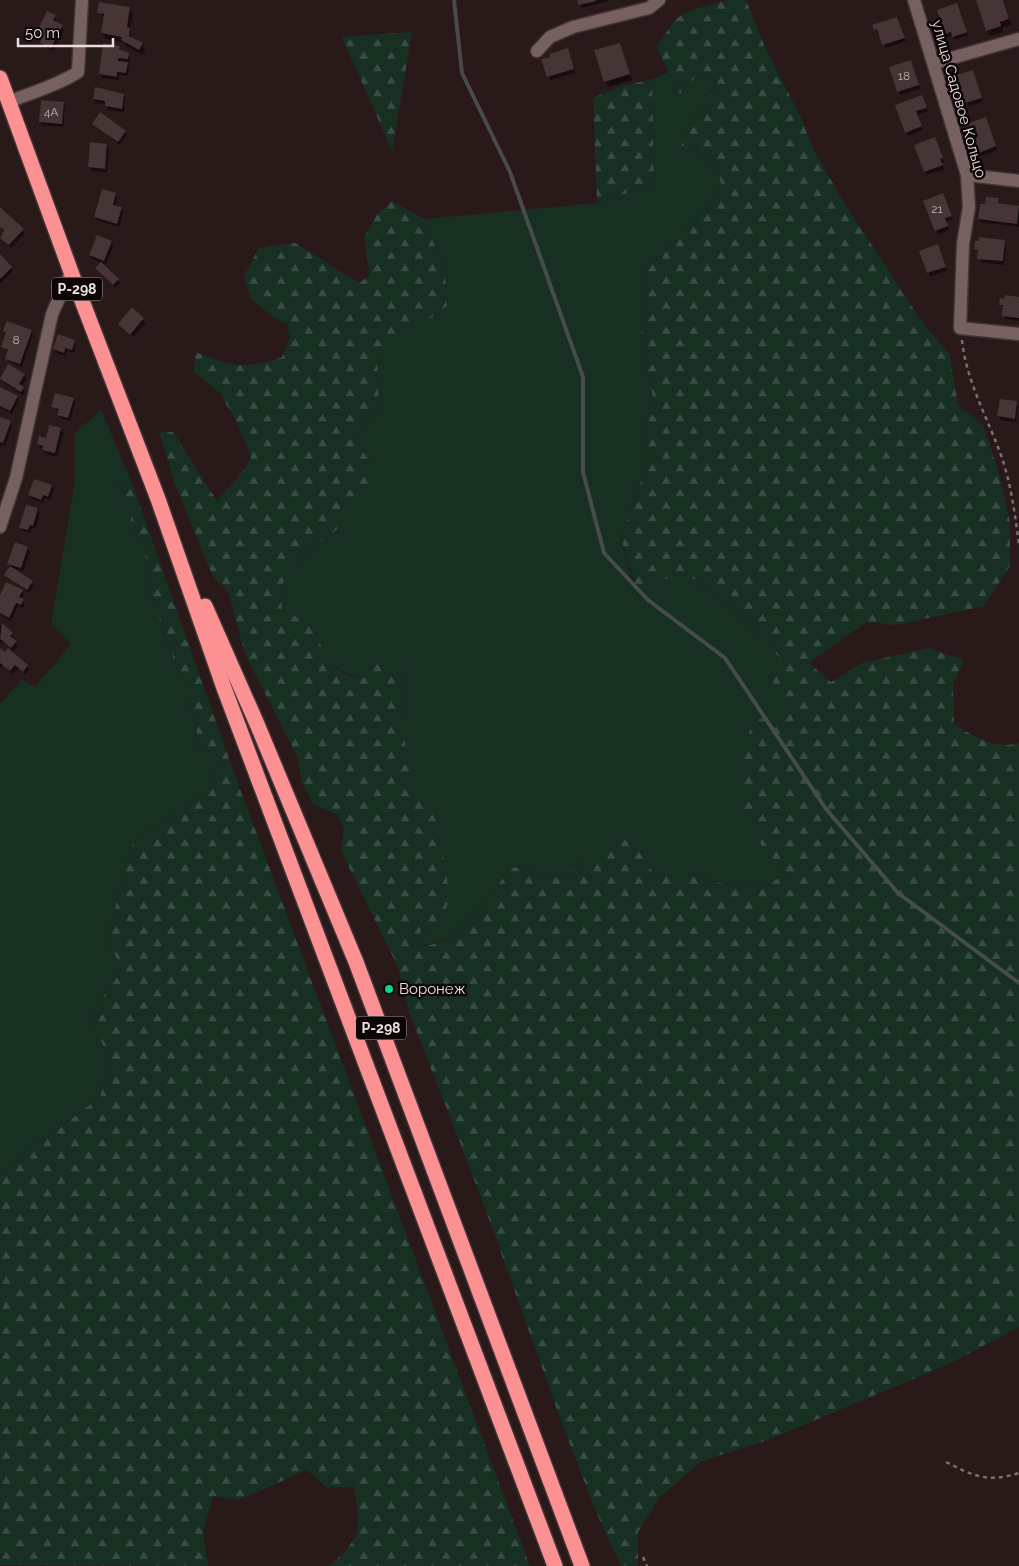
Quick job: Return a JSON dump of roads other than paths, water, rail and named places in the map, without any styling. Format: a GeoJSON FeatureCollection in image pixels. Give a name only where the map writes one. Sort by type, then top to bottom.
{"type":"FeatureCollection","features":[{"type":"Feature","properties":{"kind":"highway","name":"Р-298"},"geometry":{"type":"LineString","coordinates":[[0,78],[71,272],[158,500],[224,688],[554,1566]]}},
{"type":"Feature","properties":{"kind":"highway","name":"Р-298"},"geometry":{"type":"LineString","coordinates":[[158,500],[257,724],[356,962],[582,1566]]}},
{"type":"Feature","properties":{"kind":"street"},"geometry":{"type":"LineString","coordinates":[[9,102],[45,86],[62,82],[78,72],[82,0]]}},
{"type":"Feature","properties":{"kind":"street"},"geometry":{"type":"LineString","coordinates":[[537,51],[550,38],[572,27],[649,8],[659,0]]}},
{"type":"Feature","properties":{"kind":"street","name":"улица Садовое Кольцо"},"geometry":{"type":"LineString","coordinates":[[914,0],[967,175],[969,207],[963,244],[960,328],[1019,334]]}},
{"type":"Feature","properties":{"kind":"street"},"geometry":{"type":"LineString","coordinates":[[934,63],[1019,39]]}},
{"type":"Feature","properties":{"kind":"street"},"geometry":{"type":"LineString","coordinates":[[967,175],[1019,181]]}},
{"type":"Feature","properties":{"kind":"street"},"geometry":{"type":"LineString","coordinates":[[0,526],[16,478],[52,314],[71,272]]}},
{"type":"Feature","properties":{"kind":"waterway"},"geometry":{"type":"LineString","coordinates":[[454,0],[462,73],[510,172],[583,377],[583,472],[604,553],[648,600],[725,658],[826,809],[898,893],[1019,983]]}},
{"type":"Feature","properties":{"kind":"place","name":"Воронеж"},"geometry":{"type":"Point","coordinates":[389,989]}}]}
